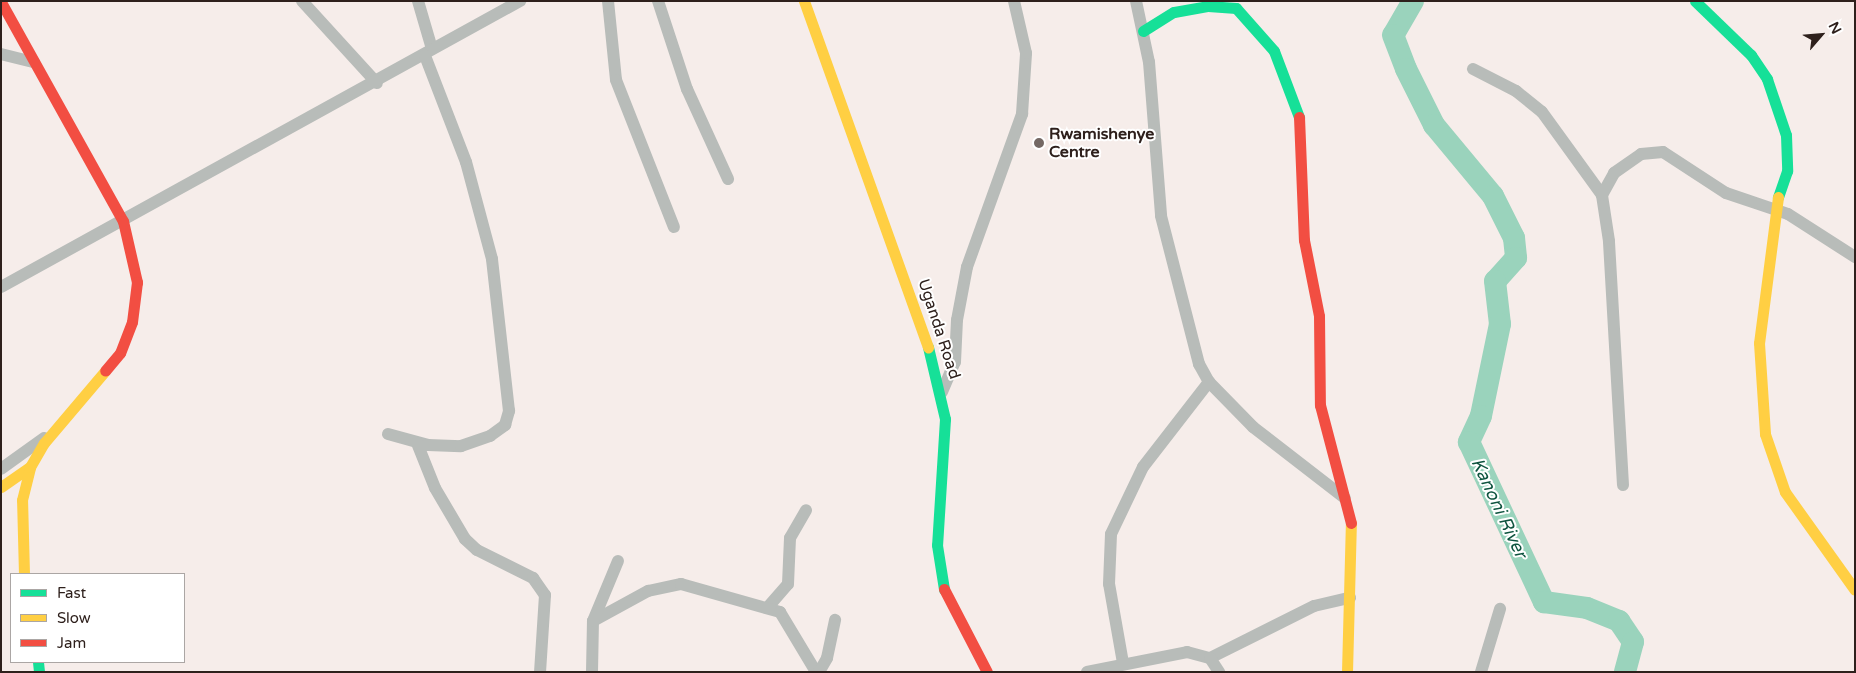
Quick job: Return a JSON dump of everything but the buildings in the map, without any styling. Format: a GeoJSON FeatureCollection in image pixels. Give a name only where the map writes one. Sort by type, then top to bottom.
{"type":"FeatureCollection","features":[{"type":"Feature","properties":{"kind":"street"},"geometry":{"type":"LineString","coordinates":[[302,1],[377,83]]}},
{"type":"Feature","properties":{"kind":"street"},"geometry":{"type":"LineString","coordinates":[[388,434],[417,443],[461,446],[490,436],[505,425],[509,412],[492,259],[466,162],[428,52],[418,1]]}},
{"type":"Feature","properties":{"kind":"street"},"geometry":{"type":"LineString","coordinates":[[1,288],[377,83],[428,52],[520,1]]}},
{"type":"Feature","properties":{"kind":"street"},"geometry":{"type":"LineString","coordinates":[[608,1],[616,80],[674,227]]}},
{"type":"Feature","properties":{"kind":"street"},"geometry":{"type":"LineString","coordinates":[[658,1],[687,89],[728,180]]}},
{"type":"Feature","properties":{"kind":"street","name":"Uganda Road"},"geometry":{"type":"LineString","coordinates":[[804,1],[907,282],[942,392],[944,437],[938,545],[941,582],[956,618],[987,672]]}},
{"type":"Feature","properties":{"kind":"street"},"geometry":{"type":"LineString","coordinates":[[942,392],[955,362],[957,320],[967,267],[1022,114],[1026,52],[1014,1]]}},
{"type":"Feature","properties":{"kind":"street"},"geometry":{"type":"LineString","coordinates":[[1136,1],[1143,31],[1161,216],[1185,320],[1209,382],[1253,427],[1349,502]]}},
{"type":"Feature","properties":{"kind":"street"},"geometry":{"type":"LineString","coordinates":[[1695,1],[1751,55],[1767,79],[1789,158],[1773,211],[1759,343],[1764,434],[1786,492],[1855,590]]}},
{"type":"Feature","properties":{"kind":"street"},"geometry":{"type":"LineString","coordinates":[[1,2],[123,221],[137,282],[128,339],[111,366],[54,431],[30,467],[22,500],[24,573]]}},
{"type":"Feature","properties":{"kind":"street"},"geometry":{"type":"LineString","coordinates":[[1143,31],[1174,12],[1208,6],[1236,8],[1256,26],[1281,69],[1297,105],[1304,152],[1304,240],[1319,316],[1320,405],[1349,502],[1354,551],[1347,672]]}},
{"type":"Feature","properties":{"kind":"street"},"geometry":{"type":"LineString","coordinates":[[1,54],[34,62]]}},
{"type":"Feature","properties":{"kind":"street"},"geometry":{"type":"LineString","coordinates":[[1473,69],[1516,91],[1542,112],[1602,194],[1609,241],[1623,485]]}},
{"type":"Feature","properties":{"kind":"street"},"geometry":{"type":"LineString","coordinates":[[1602,194],[1618,169],[1652,151],[1663,152],[1726,193],[1773,211],[1788,214],[1855,258]]}},
{"type":"Feature","properties":{"kind":"street"},"geometry":{"type":"LineString","coordinates":[[1123,662],[1109,584],[1111,534],[1143,467],[1209,382]]}},
{"type":"Feature","properties":{"kind":"street"},"geometry":{"type":"LineString","coordinates":[[1,468],[54,431]]}},
{"type":"Feature","properties":{"kind":"street"},"geometry":{"type":"LineString","coordinates":[[417,443],[435,488],[465,539],[477,550],[533,578],[546,595],[540,672]]}},
{"type":"Feature","properties":{"kind":"street"},"geometry":{"type":"LineString","coordinates":[[1,487],[30,467]]}},
{"type":"Feature","properties":{"kind":"street"},"geometry":{"type":"LineString","coordinates":[[768,607],[788,584],[790,538],[806,510]]}},
{"type":"Feature","properties":{"kind":"street"},"geometry":{"type":"LineString","coordinates":[[592,672],[593,621],[618,561]]}},
{"type":"Feature","properties":{"kind":"street"},"geometry":{"type":"LineString","coordinates":[[593,621],[664,585],[681,584],[768,607],[786,620],[817,672],[827,658],[835,620]]}},
{"type":"Feature","properties":{"kind":"street"},"geometry":{"type":"LineString","coordinates":[[1088,672],[1123,662],[1187,652],[1210,658],[1314,606],[1350,598]]}},
{"type":"Feature","properties":{"kind":"street"},"geometry":{"type":"LineString","coordinates":[[1481,672],[1500,609]]}},
{"type":"Feature","properties":{"kind":"street"},"geometry":{"type":"LineString","coordinates":[[1210,658],[1219,672]]}},
{"type":"Feature","properties":{"kind":"waterway","name":"Kanoni River"},"geometry":{"type":"LineString","coordinates":[[1413,1],[1393,35],[1406,69],[1434,125],[1493,196],[1514,238],[1516,258],[1495,281],[1500,324],[1481,416],[1469,442],[1544,602],[1587,608],[1619,621],[1633,642],[1625,672]]}},
{"type":"Feature","properties":{"kind":"traffic: fast"},"geometry":{"type":"LineString","coordinates":[[1695,1],[1751,55],[1767,79],[1786,135],[1787,171],[1778,197]]}},
{"type":"Feature","properties":{"kind":"traffic: fast"},"geometry":{"type":"LineString","coordinates":[[1143,31],[1174,12],[1208,6],[1236,8],[1274,51],[1299,117]]}},
{"type":"Feature","properties":{"kind":"traffic: fast"},"geometry":{"type":"LineString","coordinates":[[928,347],[945,419],[937,545],[944,589]]}},
{"type":"Feature","properties":{"kind":"traffic: fast"},"geometry":{"type":"LineString","coordinates":[[38,663],[39,672]]}},
{"type":"Feature","properties":{"kind":"traffic: slow"},"geometry":{"type":"LineString","coordinates":[[804,1],[928,347]]}},
{"type":"Feature","properties":{"kind":"traffic: slow"},"geometry":{"type":"LineString","coordinates":[[1778,197],[1759,343],[1765,434],[1785,492],[1855,590]]}},
{"type":"Feature","properties":{"kind":"traffic: slow"},"geometry":{"type":"LineString","coordinates":[[24,573],[22,500],[30,467],[44,443],[105,371]]}},
{"type":"Feature","properties":{"kind":"traffic: slow"},"geometry":{"type":"LineString","coordinates":[[1,487],[30,467]]}},
{"type":"Feature","properties":{"kind":"traffic: slow"},"geometry":{"type":"LineString","coordinates":[[1347,672],[1351,523]]}},
{"type":"Feature","properties":{"kind":"traffic: jam"},"geometry":{"type":"LineString","coordinates":[[1,2],[123,221],[137,282],[132,322],[120,353],[105,371]]}},
{"type":"Feature","properties":{"kind":"traffic: jam"},"geometry":{"type":"LineString","coordinates":[[1299,117],[1304,240],[1319,316],[1320,405],[1351,523]]}},
{"type":"Feature","properties":{"kind":"traffic: jam"},"geometry":{"type":"LineString","coordinates":[[944,589],[987,672]]}},
{"type":"Feature","properties":{"kind":"place","name":"Rwamishenye Centre"},"geometry":{"type":"Point","coordinates":[1039,143]}}]}
